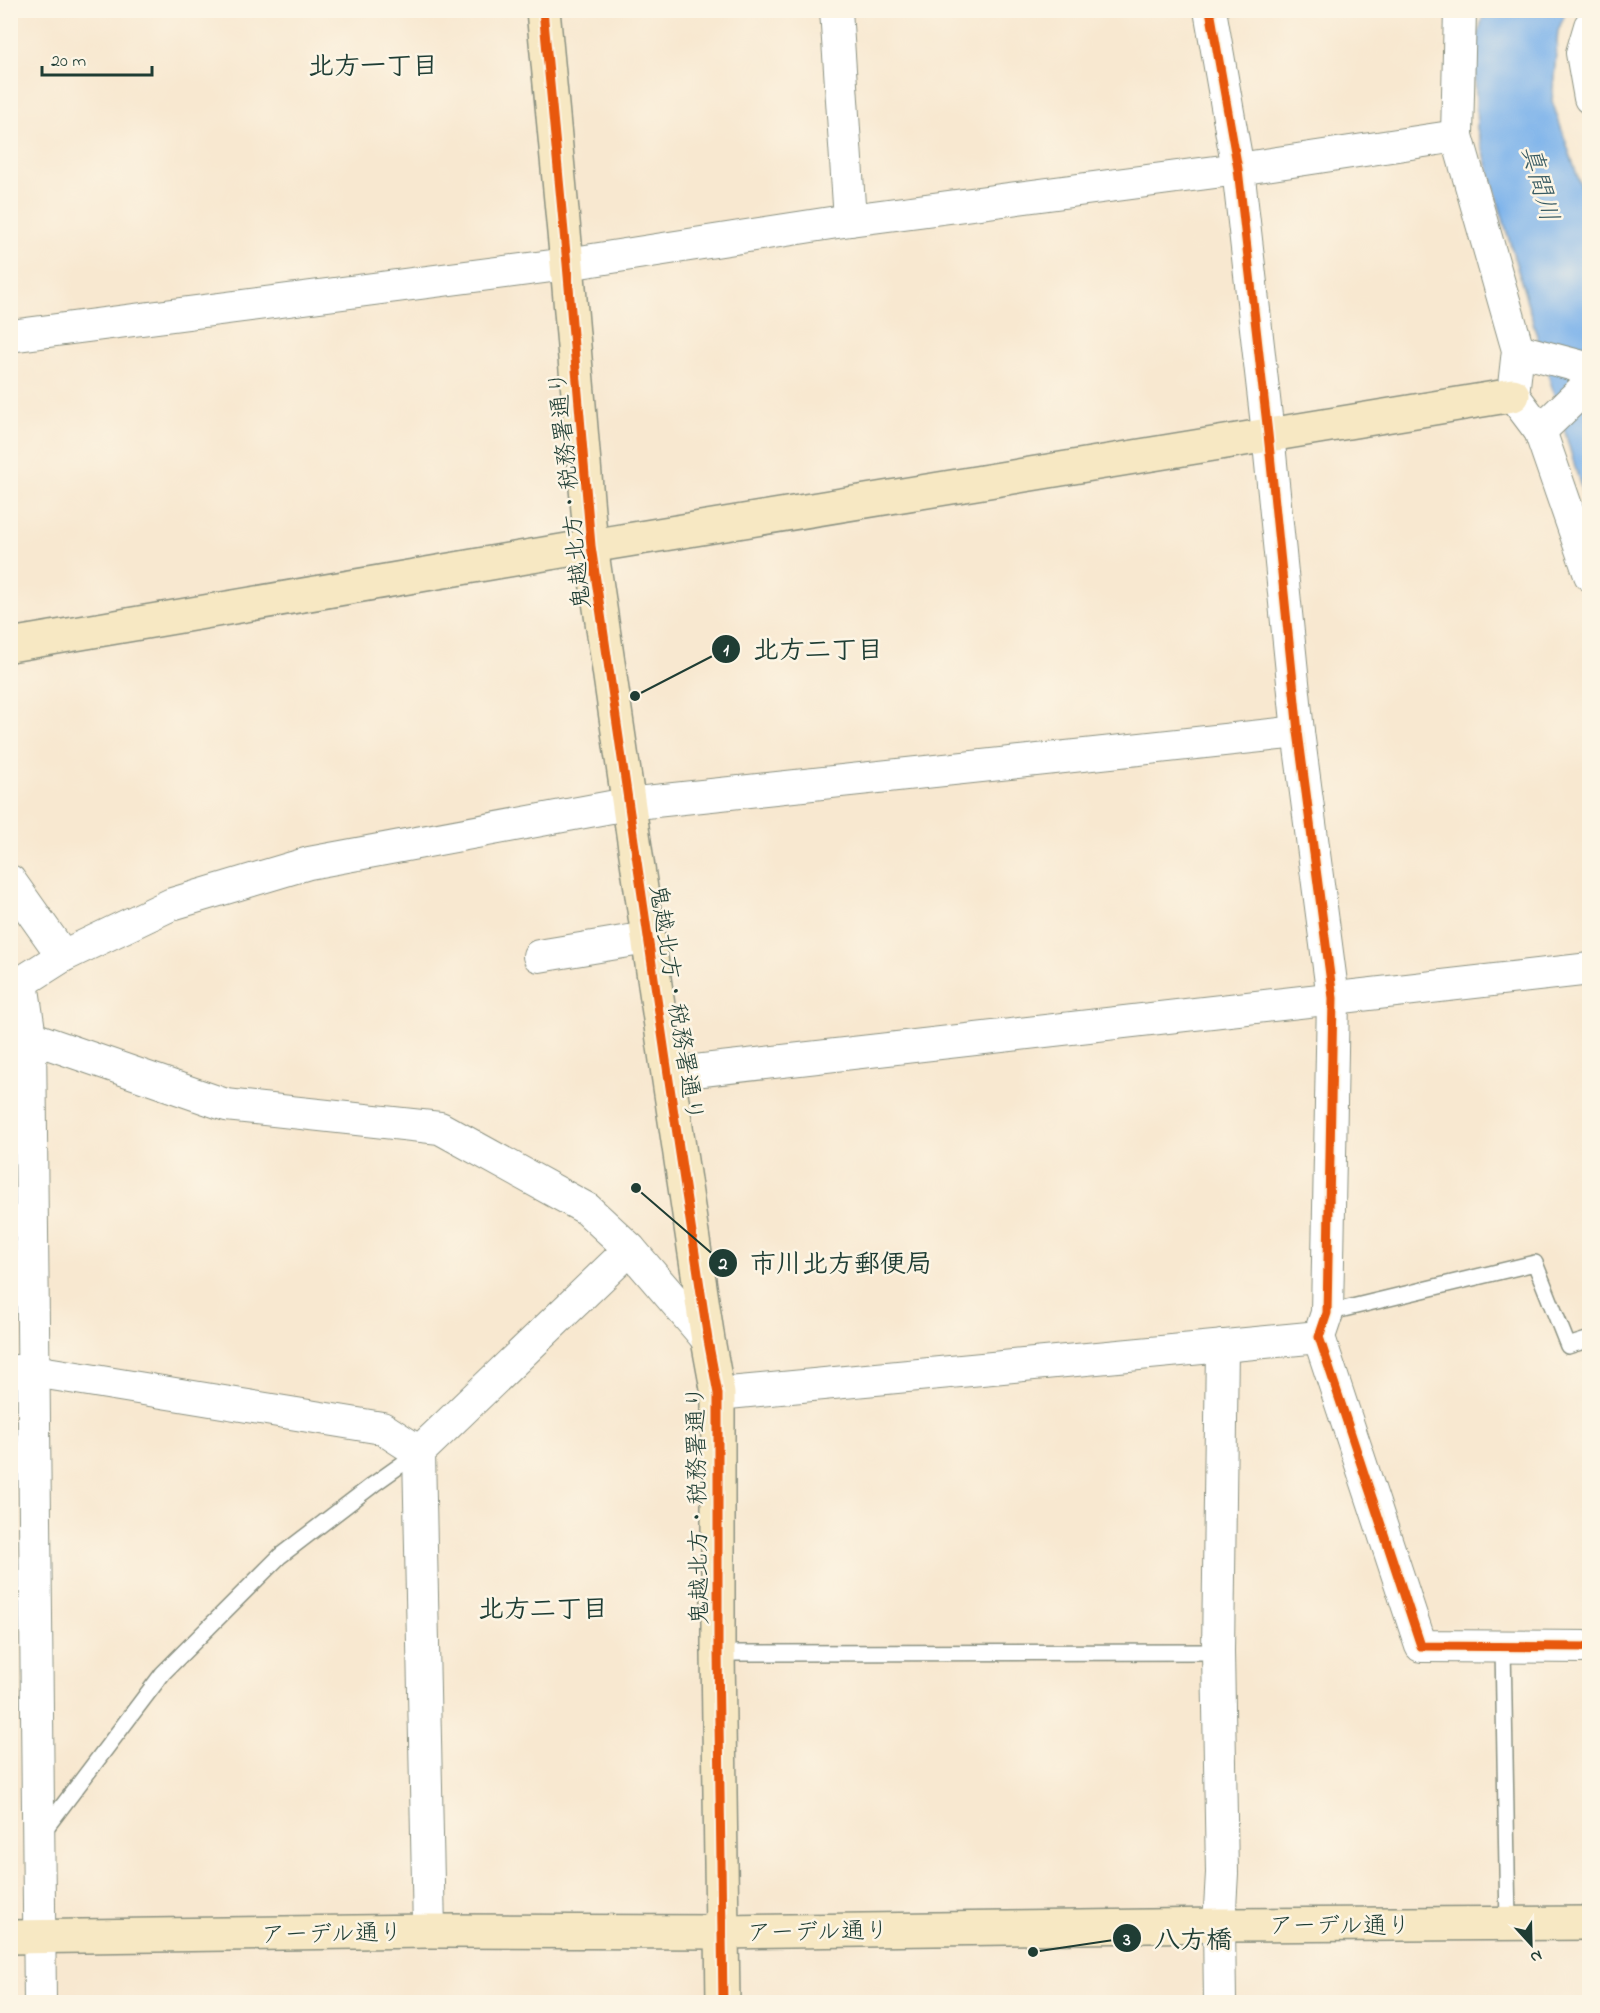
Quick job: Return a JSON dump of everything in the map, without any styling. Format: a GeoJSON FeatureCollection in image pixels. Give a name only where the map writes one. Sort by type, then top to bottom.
{"type":"FeatureCollection","features":[{"type":"Feature","properties":{"kind":"street","name":"鬼越北方・税務署通り"},"geometry":{"type":"LineString","coordinates":[[543,10],[591,546],[647,938],[718,1394],[718,1653],[723,2002]]}},
{"type":"Feature","properties":{"kind":"street"},"geometry":{"type":"LineString","coordinates":[[836,10],[850,220]]}},
{"type":"Feature","properties":{"kind":"street"},"geometry":{"type":"LineString","coordinates":[[1210,10],[1238,169],[1298,732],[1333,998],[1323,1325],[1421,1646],[1590,1647]]}},
{"type":"Feature","properties":{"kind":"street"},"geometry":{"type":"LineString","coordinates":[[1460,10],[1457,136],[1518,350],[1513,395],[1540,431],[1590,575]]}},
{"type":"Feature","properties":{"kind":"street"},"geometry":{"type":"LineString","coordinates":[[1590,26],[1582,53],[1590,98]]}},
{"type":"Feature","properties":{"kind":"street"},"geometry":{"type":"LineString","coordinates":[[10,336],[567,264],[850,220],[1238,169],[1457,136]]}},
{"type":"Feature","properties":{"kind":"street"},"geometry":{"type":"LineString","coordinates":[[1518,350],[1590,369]]}},
{"type":"Feature","properties":{"kind":"street"},"geometry":{"type":"LineString","coordinates":[[1540,431],[1590,383]]}},
{"type":"Feature","properties":{"kind":"street"},"geometry":{"type":"LineString","coordinates":[[10,645],[591,546],[1513,395]]}},
{"type":"Feature","properties":{"kind":"street"},"geometry":{"type":"LineString","coordinates":[[39,2002],[24,1937],[37,1840],[23,1637],[22,1371],[30,1037],[16,984],[63,956],[172,904],[309,863],[627,804],[1298,732]]}},
{"type":"Feature","properties":{"kind":"street"},"geometry":{"type":"LineString","coordinates":[[10,881],[63,956]]}},
{"type":"Feature","properties":{"kind":"street"},"geometry":{"type":"LineString","coordinates":[[539,956],[647,938]]}},
{"type":"Feature","properties":{"kind":"street"},"geometry":{"type":"LineString","coordinates":[[668,1074],[1590,969]]}},
{"type":"Feature","properties":{"kind":"street"},"geometry":{"type":"LineString","coordinates":[[30,1037],[226,1105],[440,1128],[587,1209],[630,1249],[708,1340]]}},
{"type":"Feature","properties":{"kind":"street"},"geometry":{"type":"LineString","coordinates":[[429,1931],[419,1452],[630,1249]]}},
{"type":"Feature","properties":{"kind":"street"},"geometry":{"type":"LineString","coordinates":[[718,1394],[1222,1346],[1323,1325]]}},
{"type":"Feature","properties":{"kind":"street"},"geometry":{"type":"LineString","coordinates":[[1220,2002],[1219,1925],[1222,1873],[1218,1652],[1222,1346]]}},
{"type":"Feature","properties":{"kind":"street"},"geometry":{"type":"LineString","coordinates":[[22,1371],[382,1428],[419,1452]]}},
{"type":"Feature","properties":{"kind":"street","name":"アーデル通り"},"geometry":{"type":"LineString","coordinates":[[24,1937],[429,1931],[723,1932],[1219,1925],[1590,1923]]}},
{"type":"Feature","properties":{"kind":"lane"},"geometry":{"type":"LineString","coordinates":[[1323,1325],[1535,1263],[1568,1346],[1590,1339]]}},
{"type":"Feature","properties":{"kind":"lane"},"geometry":{"type":"LineString","coordinates":[[37,1840],[163,1673],[280,1556],[419,1452]]}},
{"type":"Feature","properties":{"kind":"lane"},"geometry":{"type":"LineString","coordinates":[[1503,1647],[1508,1924]]}},
{"type":"Feature","properties":{"kind":"lane"},"geometry":{"type":"LineString","coordinates":[[718,1653],[1218,1652]]}},
{"type":"Feature","properties":{"kind":"water","name":"真間川"},"geometry":{"type":"Polygon","coordinates":[[[1485,11],[1566,11],[1558,31],[1552,101],[1589,210],[1589,515],[1477,129],[1476,54],[1485,11]]]}},
{"type":"Feature","properties":{"kind":"cycle path"},"geometry":{"type":"LineString","coordinates":[[543,10],[591,546],[668,1074],[718,1394],[718,1653],[723,2002]]}},
{"type":"Feature","properties":{"kind":"cycle path"},"geometry":{"type":"LineString","coordinates":[[1210,10],[1238,169],[1298,732],[1333,998],[1327,1313],[1319,1337],[1421,1646],[1590,1647]]}},
{"type":"Feature","properties":{"kind":"place","name":"北方二丁目"},"geometry":{"type":"Point","coordinates":[635,696]}},
{"type":"Feature","properties":{"kind":"place","name":"市川北方郵便局"},"geometry":{"type":"Point","coordinates":[636,1188]}},
{"type":"Feature","properties":{"kind":"place","name":"八方橋"},"geometry":{"type":"Point","coordinates":[1033,1952]}},
{"type":"Feature","properties":{"kind":"district","name":"北方一丁目"},"geometry":{"type":"Point","coordinates":[373,65]}},
{"type":"Feature","properties":{"kind":"district","name":"北方二丁目"},"geometry":{"type":"Point","coordinates":[543,1608]}}]}
